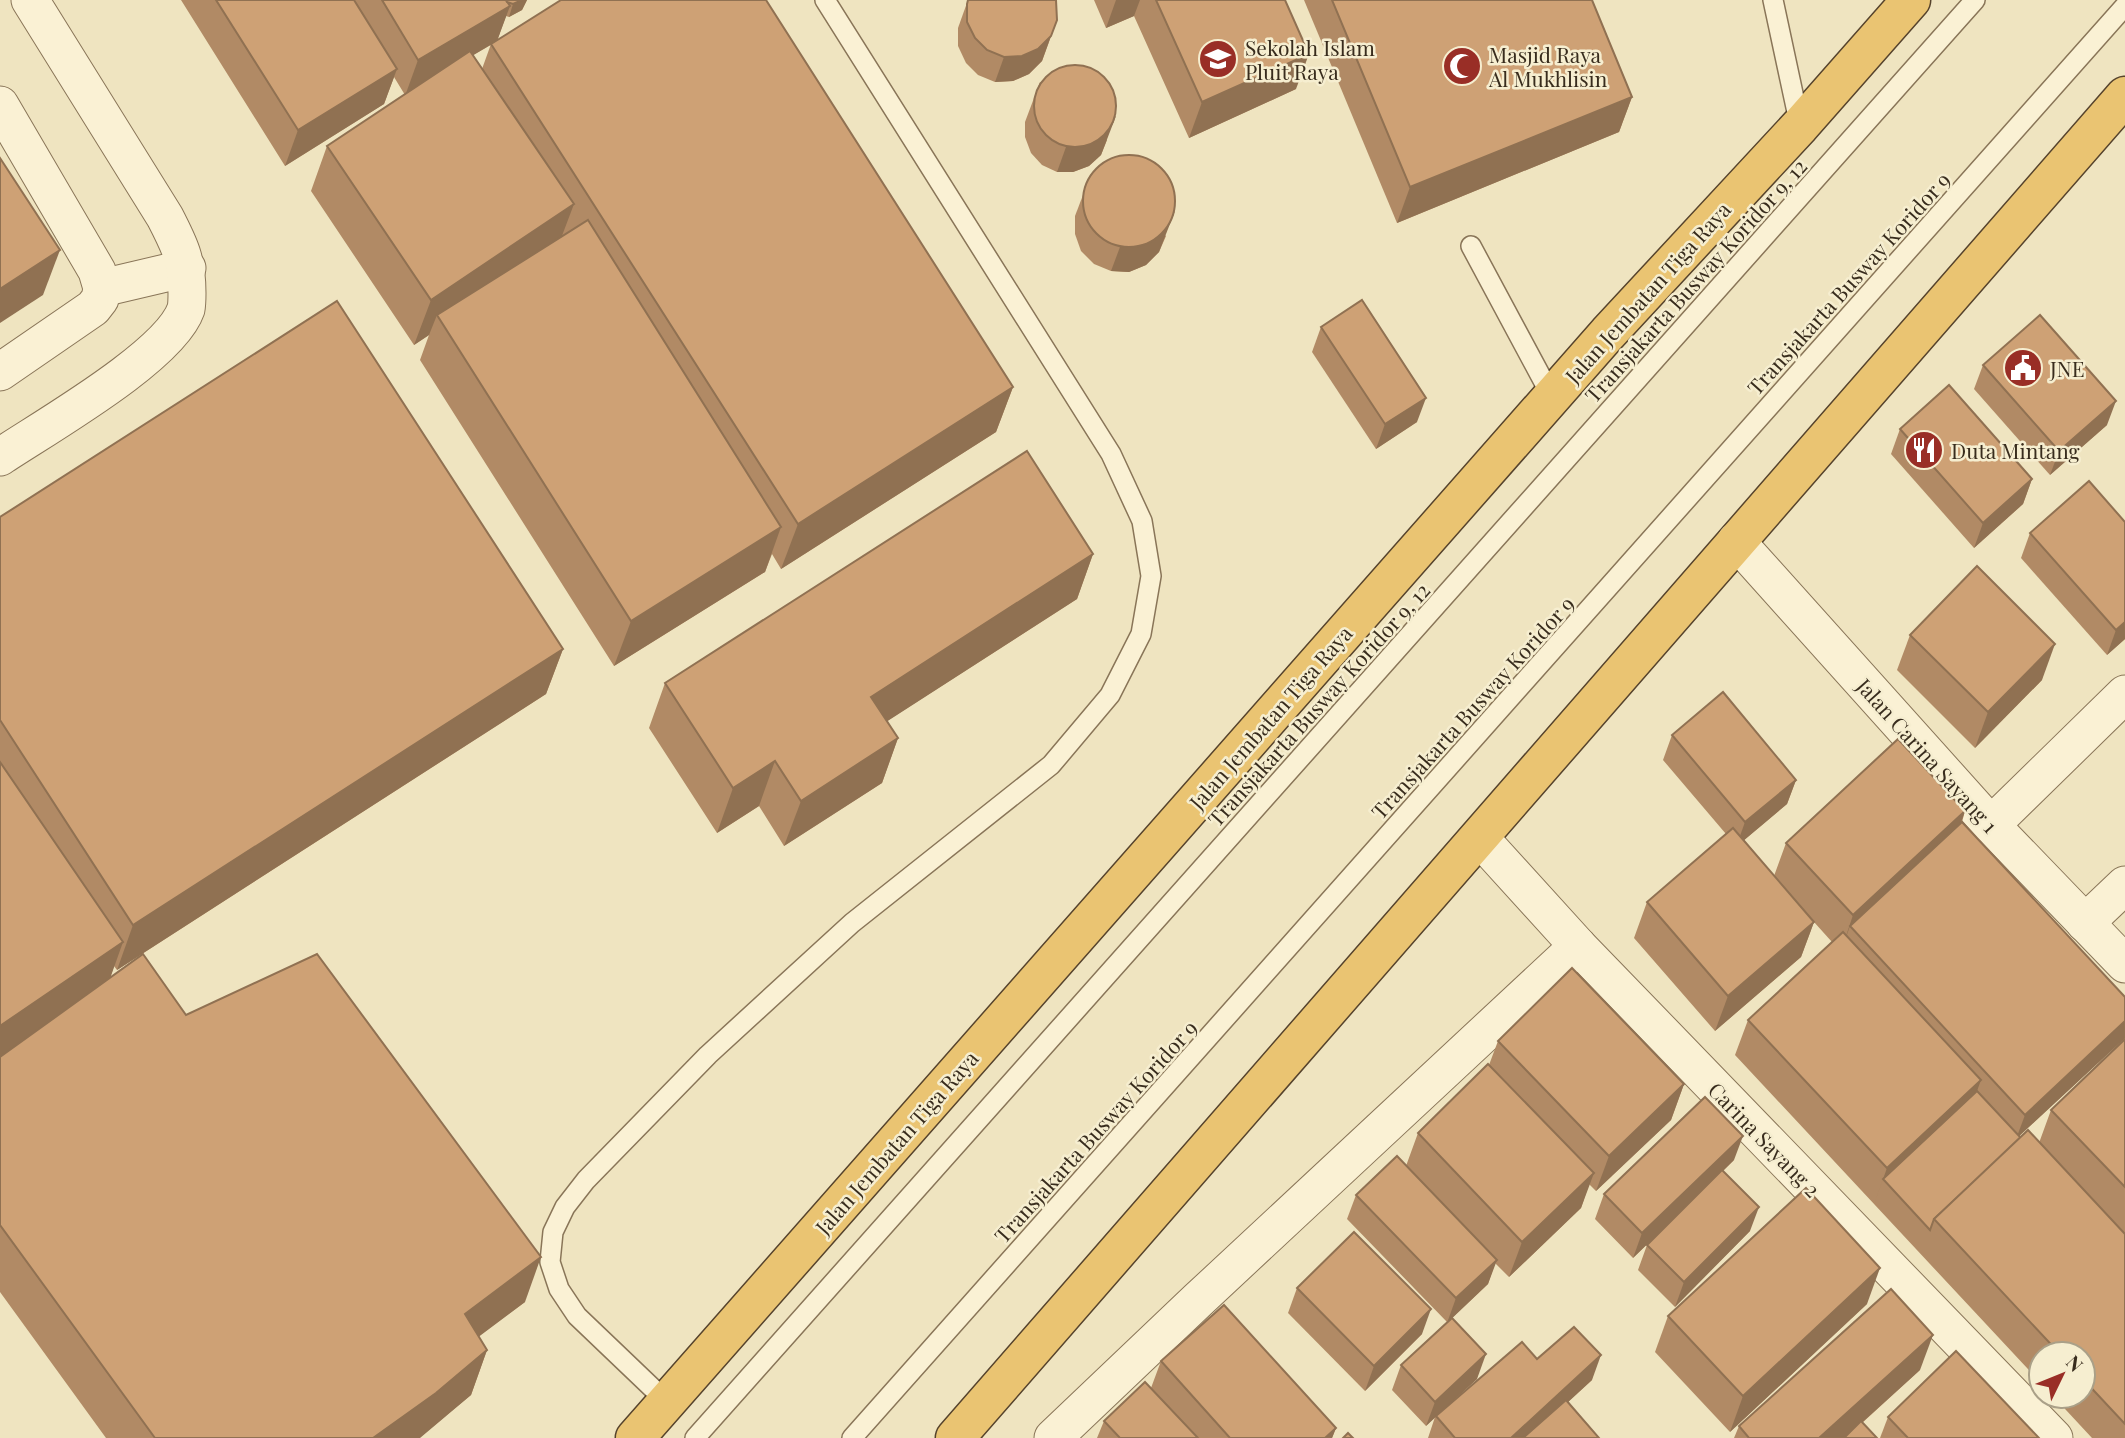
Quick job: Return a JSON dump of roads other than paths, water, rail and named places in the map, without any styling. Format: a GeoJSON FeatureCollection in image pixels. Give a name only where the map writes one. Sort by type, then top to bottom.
{"type":"FeatureCollection","features":[{"type":"Feature","properties":{"kind":"highway","name":"Jalan Jembatan Tiga Raya"},"geometry":{"type":"LineString","coordinates":[[635,1438],[1608,333],[1800,126],[1911,0]]}},
{"type":"Feature","properties":{"kind":"highway"},"geometry":{"type":"LineString","coordinates":[[955,1438],[2125,96]]}},
{"type":"Feature","properties":{"kind":"street"},"geometry":{"type":"LineString","coordinates":[[0,457],[126,374],[170,336],[186,308],[187,268],[179,244],[165,217],[30,0]]}},
{"type":"Feature","properties":{"kind":"street"},"geometry":{"type":"LineString","coordinates":[[0,105],[88,252],[102,288],[100,299],[93,308],[0,372]]}},
{"type":"Feature","properties":{"kind":"street"},"geometry":{"type":"LineString","coordinates":[[102,288],[187,268]]}},
{"type":"Feature","properties":{"kind":"street","name":"Jalan Carina Sayang 1"},"geometry":{"type":"LineString","coordinates":[[1736,541],[1991,825],[2125,964]]}},
{"type":"Feature","properties":{"kind":"street"},"geometry":{"type":"LineString","coordinates":[[1991,825],[2125,694]]}},
{"type":"Feature","properties":{"kind":"street","name":"Carina Sayang 2"},"geometry":{"type":"LineString","coordinates":[[1479,837],[1578,946],[2054,1438]]}},
{"type":"Feature","properties":{"kind":"street"},"geometry":{"type":"LineString","coordinates":[[2085,923],[2125,885]]}},
{"type":"Feature","properties":{"kind":"street"},"geometry":{"type":"LineString","coordinates":[[1053,1438],[1207,1310],[1578,946]]}},
{"type":"Feature","properties":{"kind":"lane"},"geometry":{"type":"LineString","coordinates":[[667,1402],[577,1316],[559,1289],[550,1262],[554,1232],[565,1208],[586,1180],[708,1055],[852,923],[1051,765],[1110,695],[1141,634],[1151,576],[1142,521],[1111,454],[825,0]]}},
{"type":"Feature","properties":{"kind":"lane"},"geometry":{"type":"LineString","coordinates":[[1773,0],[1800,126]]}},
{"type":"Feature","properties":{"kind":"lane","name":"Transjakarta Busway Koridor 9, 12"},"geometry":{"type":"LineString","coordinates":[[695,1438],[1975,0]]}},
{"type":"Feature","properties":{"kind":"lane","name":"Transjakarta Busway Koridor 9"},"geometry":{"type":"LineString","coordinates":[[852,1438],[2125,6]]}},
{"type":"Feature","properties":{"kind":"lane"},"geometry":{"type":"LineString","coordinates":[[1471,247],[1552,397]]}},
{"type":"Feature","properties":{"kind":"place","name":"Sekolah Islam Pluit Raya"},"geometry":{"type":"Point","coordinates":[1218,59]}},
{"type":"Feature","properties":{"kind":"place","name":"Masjid Raya Al Mukhlisin"},"geometry":{"type":"Point","coordinates":[1462,66]}},
{"type":"Feature","properties":{"kind":"place","name":"JNE"},"geometry":{"type":"Point","coordinates":[2023,368]}},
{"type":"Feature","properties":{"kind":"place","name":"Duta Mintang"},"geometry":{"type":"Point","coordinates":[1924,450]}}]}
